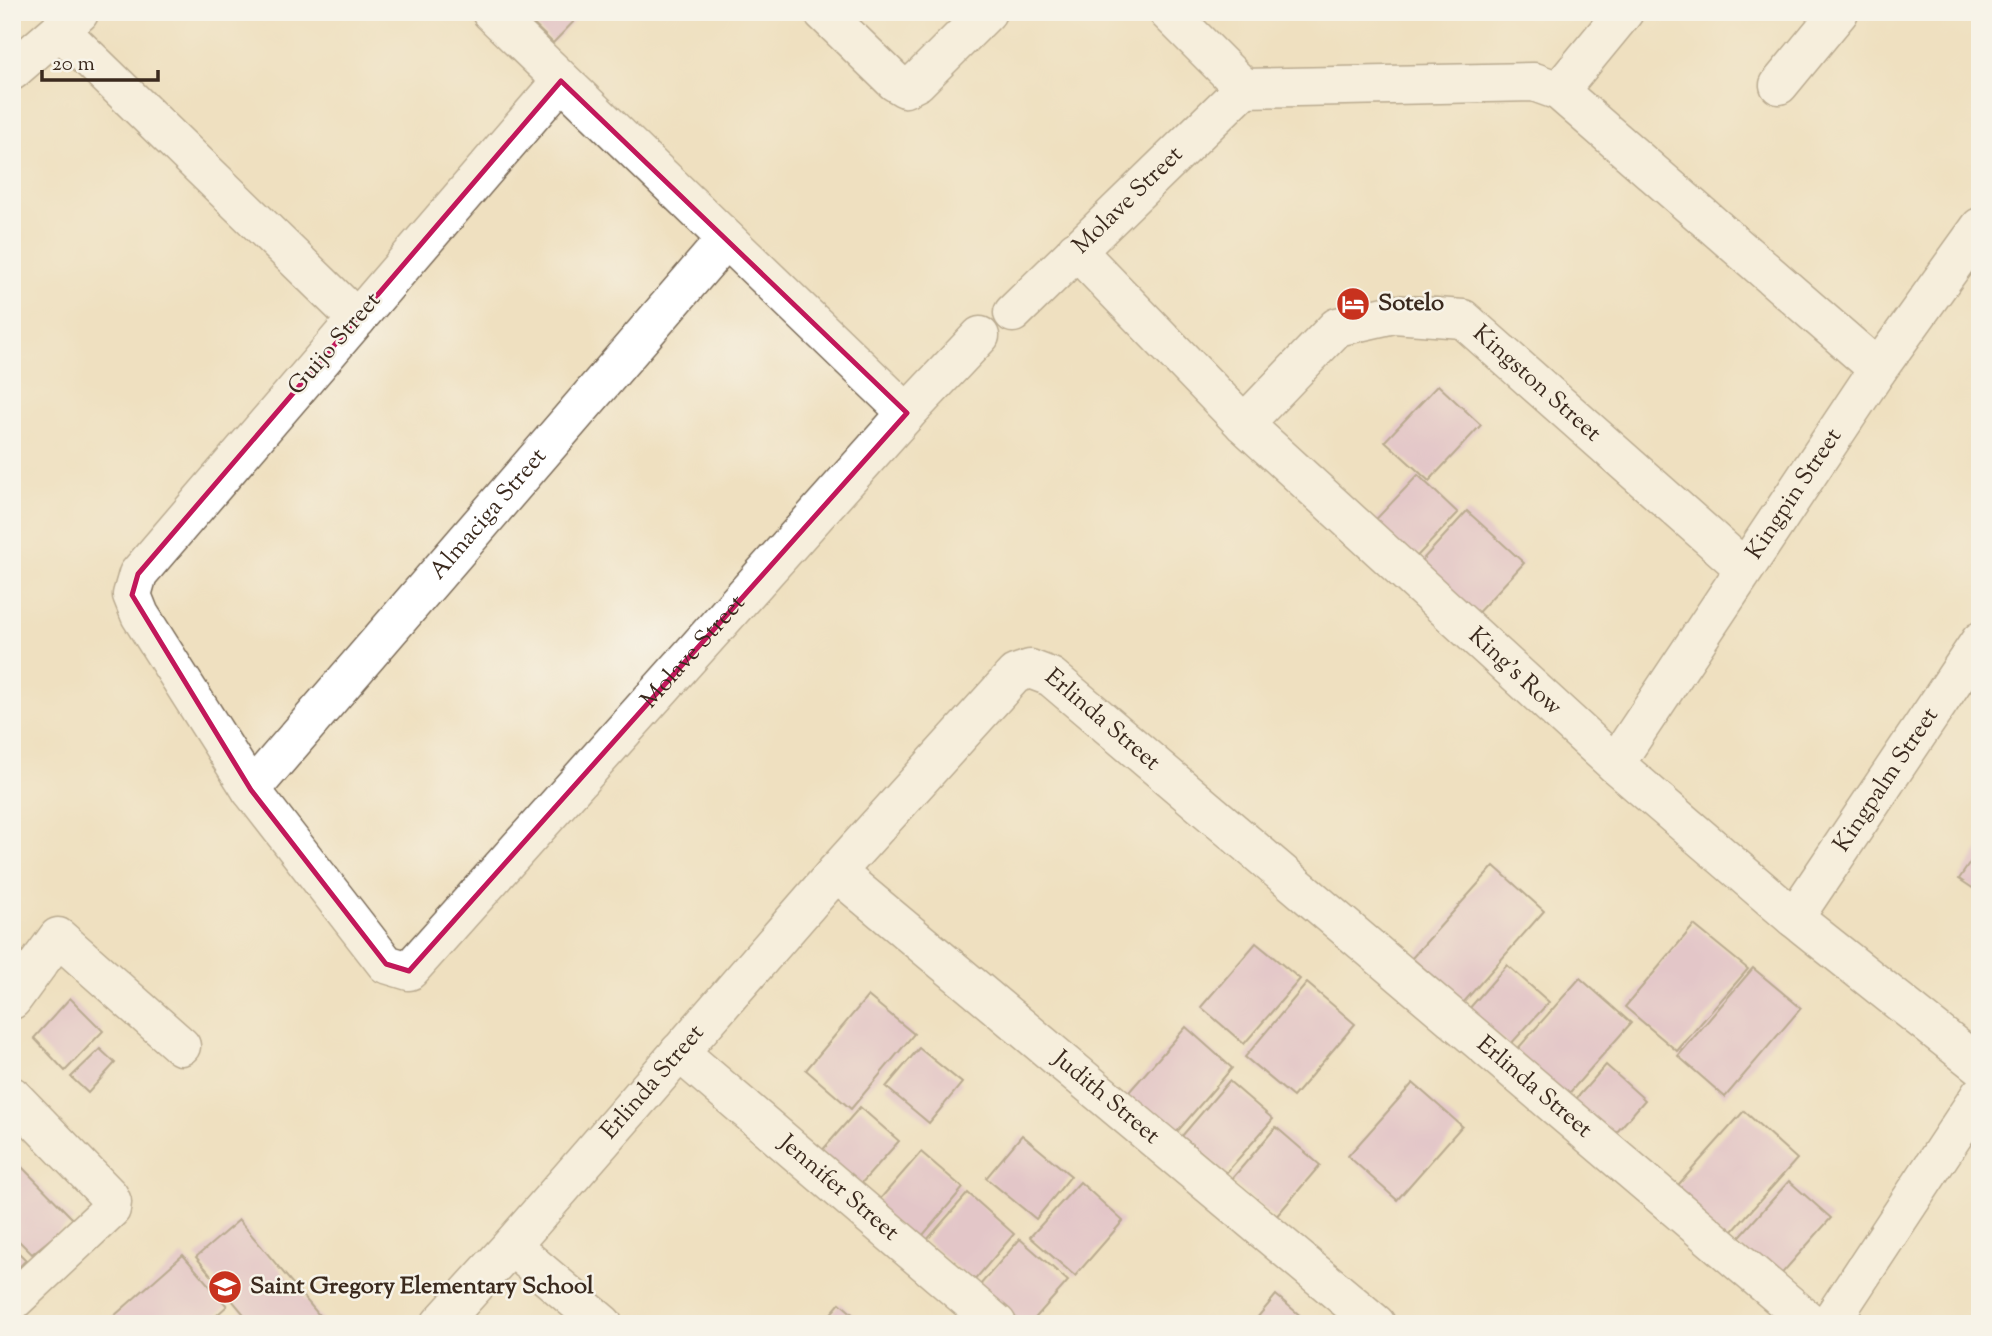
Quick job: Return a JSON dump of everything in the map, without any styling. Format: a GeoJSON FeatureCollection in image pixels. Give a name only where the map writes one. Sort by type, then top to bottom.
{"type":"FeatureCollection","features":[{"type":"Feature","properties":{"kind":"street"},"geometry":{"type":"LineString","coordinates":[[491,12],[907,413]]}},
{"type":"Feature","properties":{"kind":"street"},"geometry":{"type":"LineString","coordinates":[[823,12],[895,82],[905,88],[917,82],[987,12]]}},
{"type":"Feature","properties":{"kind":"street"},"geometry":{"type":"LineString","coordinates":[[1168,12],[1244,88],[1534,82],[1559,91],[1878,369]]}},
{"type":"Feature","properties":{"kind":"street"},"geometry":{"type":"LineString","coordinates":[[1559,91],[1624,12]]}},
{"type":"Feature","properties":{"kind":"street"},"geometry":{"type":"LineString","coordinates":[[1779,85],[1839,12]]}},
{"type":"Feature","properties":{"kind":"street"},"geometry":{"type":"LineString","coordinates":[[12,71],[70,21],[356,319]]}},
{"type":"Feature","properties":{"kind":"street","name":"Guijo Street"},"geometry":{"type":"LineString","coordinates":[[251,790],[140,615],[132,595],[138,573],[561,81]]}},
{"type":"Feature","properties":{"kind":"street","name":"Molave Street"},"geometry":{"type":"LineString","coordinates":[[1013,313],[1244,88]]}},
{"type":"Feature","properties":{"kind":"street","name":"Kingpin Street"},"geometry":{"type":"LineString","coordinates":[[1615,764],[1878,369],[1980,227]]}},
{"type":"Feature","properties":{"kind":"street","name":"Almaciga Street"},"geometry":{"type":"LineString","coordinates":[[251,790],[726,239]]}},
{"type":"Feature","properties":{"kind":"street","name":"King's Row"},"geometry":{"type":"LineString","coordinates":[[1076,250],[1244,424],[1615,764],[1794,918],[1980,1066]]}},
{"type":"Feature","properties":{"kind":"street","name":"Kingston Street"},"geometry":{"type":"LineString","coordinates":[[1244,424],[1337,327],[1394,314],[1463,318],[1744,568]]}},
{"type":"Feature","properties":{"kind":"street","name":"Molave Street"},"geometry":{"type":"LineString","coordinates":[[251,790],[386,964],[409,971],[907,413],[980,336]]}},
{"type":"Feature","properties":{"kind":"street","name":"Kingpalm Street"},"geometry":{"type":"LineString","coordinates":[[1794,918],[1980,642]]}},
{"type":"Feature","properties":{"kind":"street","name":"Erlinda Street"},"geometry":{"type":"LineString","coordinates":[[440,1324],[836,872],[1015,674],[1030,669],[1051,677],[1812,1324]]}},
{"type":"Feature","properties":{"kind":"street","name":"Judith Street"},"geometry":{"type":"LineString","coordinates":[[836,872],[1376,1324]]}},
{"type":"Feature","properties":{"kind":"street"},"geometry":{"type":"LineString","coordinates":[[12,1000],[58,937],[155,1026],[181,1046]]}},
{"type":"Feature","properties":{"kind":"street","name":"Jennifer Street"},"geometry":{"type":"LineString","coordinates":[[678,1052],[997,1324]]}},
{"type":"Feature","properties":{"kind":"street"},"geometry":{"type":"LineString","coordinates":[[12,1096],[112,1202],[111,1209],[12,1303]]}},
{"type":"Feature","properties":{"kind":"street"},"geometry":{"type":"LineString","coordinates":[[1829,1324],[1980,1096]]}},
{"type":"Feature","properties":{"kind":"street"},"geometry":{"type":"LineString","coordinates":[[512,1245],[603,1324]]}},
{"type":"Feature","properties":{"kind":"highlighted area"},"geometry":{"type":"Polygon","coordinates":[[[561,81],[907,413],[409,971],[386,964],[251,790],[132,595],[138,574],[561,81]]]}},
{"type":"Feature","properties":{"kind":"building"},"geometry":{"type":"Polygon","coordinates":[[[521,12],[583,12],[553,43],[521,12]]]}},
{"type":"Feature","properties":{"kind":"building"},"geometry":{"type":"Polygon","coordinates":[[[1438,385],[1481,425],[1429,481],[1385,441],[1438,385]]]}},
{"type":"Feature","properties":{"kind":"building"},"geometry":{"type":"Polygon","coordinates":[[[1418,475],[1458,513],[1405,569],[1364,532],[1418,475]]]}},
{"type":"Feature","properties":{"kind":"building"},"geometry":{"type":"Polygon","coordinates":[[[1467,511],[1524,563],[1470,621],[1414,569],[1467,511]]]}},
{"type":"Feature","properties":{"kind":"building"},"geometry":{"type":"Polygon","coordinates":[[[1980,848],[1980,893],[1959,879],[1980,848]]]}},
{"type":"Feature","properties":{"kind":"building"},"geometry":{"type":"Polygon","coordinates":[[[1494,866],[1544,911],[1463,1003],[1412,958],[1494,866]]]}},
{"type":"Feature","properties":{"kind":"building"},"geometry":{"type":"Polygon","coordinates":[[[1694,925],[1748,969],[1677,1051],[1625,1007],[1694,925]]]}},
{"type":"Feature","properties":{"kind":"building"},"geometry":{"type":"Polygon","coordinates":[[[1256,943],[1300,979],[1244,1044],[1201,1007],[1256,943]]]}},
{"type":"Feature","properties":{"kind":"building"},"geometry":{"type":"Polygon","coordinates":[[[1507,965],[1549,1002],[1509,1046],[1468,1010],[1507,965]]]}},
{"type":"Feature","properties":{"kind":"building"},"geometry":{"type":"Polygon","coordinates":[[[1753,968],[1801,1008],[1725,1097],[1678,1056],[1753,968]]]}},
{"type":"Feature","properties":{"kind":"building"},"geometry":{"type":"Polygon","coordinates":[[[1580,978],[1631,1023],[1564,1099],[1513,1054],[1580,978]]]}},
{"type":"Feature","properties":{"kind":"building"},"geometry":{"type":"Polygon","coordinates":[[[1307,983],[1355,1024],[1293,1097],[1245,1057],[1307,983]]]}},
{"type":"Feature","properties":{"kind":"building"},"geometry":{"type":"Polygon","coordinates":[[[868,996],[914,1034],[851,1109],[806,1070],[868,996]]]}},
{"type":"Feature","properties":{"kind":"building"},"geometry":{"type":"Polygon","coordinates":[[[70,998],[103,1031],[65,1071],[34,1038],[70,998]]]}},
{"type":"Feature","properties":{"kind":"building"},"geometry":{"type":"Polygon","coordinates":[[[1186,1027],[1232,1068],[1169,1141],[1122,1100],[1186,1027]]]}},
{"type":"Feature","properties":{"kind":"building"},"geometry":{"type":"Polygon","coordinates":[[[919,1048],[962,1083],[929,1123],[886,1087],[919,1048]]]}},
{"type":"Feature","properties":{"kind":"building"},"geometry":{"type":"Polygon","coordinates":[[[100,1049],[115,1063],[88,1093],[71,1077],[100,1049]]]}},
{"type":"Feature","properties":{"kind":"building"},"geometry":{"type":"Polygon","coordinates":[[[1606,1065],[1645,1100],[1609,1141],[1569,1107],[1606,1065]]]}},
{"type":"Feature","properties":{"kind":"building"},"geometry":{"type":"Polygon","coordinates":[[[1229,1081],[1273,1119],[1226,1173],[1182,1136],[1229,1081]]]}},
{"type":"Feature","properties":{"kind":"building"},"geometry":{"type":"Polygon","coordinates":[[[1413,1083],[1462,1126],[1397,1200],[1348,1156],[1413,1083]]]}},
{"type":"Feature","properties":{"kind":"building"},"geometry":{"type":"Polygon","coordinates":[[[1980,1103],[1980,1149],[1959,1135],[1980,1103]]]}},
{"type":"Feature","properties":{"kind":"building"},"geometry":{"type":"Polygon","coordinates":[[[860,1107],[899,1141],[859,1186],[820,1153],[860,1107]]]}},
{"type":"Feature","properties":{"kind":"building"},"geometry":{"type":"Polygon","coordinates":[[[1744,1111],[1797,1159],[1725,1240],[1671,1193],[1744,1111]]]}},
{"type":"Feature","properties":{"kind":"building"},"geometry":{"type":"Polygon","coordinates":[[[1276,1127],[1320,1165],[1275,1218],[1231,1180],[1276,1127]]]}},
{"type":"Feature","properties":{"kind":"building"},"geometry":{"type":"Polygon","coordinates":[[[1022,1135],[1071,1176],[1036,1219],[986,1178],[1022,1135]]]}},
{"type":"Feature","properties":{"kind":"building"},"geometry":{"type":"Polygon","coordinates":[[[921,1152],[963,1188],[917,1242],[874,1206],[921,1152]]]}},
{"type":"Feature","properties":{"kind":"building"},"geometry":{"type":"Polygon","coordinates":[[[18,1163],[74,1220],[32,1254],[12,1234],[12,1170],[18,1163]]]}},
{"type":"Feature","properties":{"kind":"building"},"geometry":{"type":"Polygon","coordinates":[[[1789,1181],[1831,1218],[1776,1280],[1734,1243],[1789,1181]]]}},
{"type":"Feature","properties":{"kind":"building"},"geometry":{"type":"Polygon","coordinates":[[[1080,1182],[1123,1221],[1075,1276],[1030,1237],[1080,1182]]]}},
{"type":"Feature","properties":{"kind":"building"},"geometry":{"type":"Polygon","coordinates":[[[968,1193],[1014,1234],[973,1282],[926,1241],[968,1193]]]}},
{"type":"Feature","properties":{"kind":"building"},"geometry":{"type":"Polygon","coordinates":[[[239,1220],[324,1321],[321,1324],[252,1324],[196,1257],[239,1220]]]}},
{"type":"Feature","properties":{"kind":"building"},"geometry":{"type":"Polygon","coordinates":[[[1020,1239],[1068,1281],[1030,1324],[1007,1324],[973,1293],[1020,1239]]]}},
{"type":"Feature","properties":{"kind":"building"},"geometry":{"type":"Polygon","coordinates":[[[12,1246],[26,1260],[12,1275],[12,1246]]]}},
{"type":"Feature","properties":{"kind":"building"},"geometry":{"type":"Polygon","coordinates":[[[183,1255],[227,1306],[207,1324],[105,1324],[183,1255]]]}},
{"type":"Feature","properties":{"kind":"building"},"geometry":{"type":"Polygon","coordinates":[[[1276,1295],[1310,1324],[1252,1324],[1276,1295]]]}},
{"type":"Feature","properties":{"kind":"building"},"geometry":{"type":"Polygon","coordinates":[[[840,1303],[864,1324],[822,1324],[840,1303]]]}},
{"type":"Feature","properties":{"kind":"place","name":"Sotelo"},"geometry":{"type":"Point","coordinates":[1353,304]}},
{"type":"Feature","properties":{"kind":"place","name":"Saint Gregory Elementary School"},"geometry":{"type":"Point","coordinates":[225,1287]}}]}
